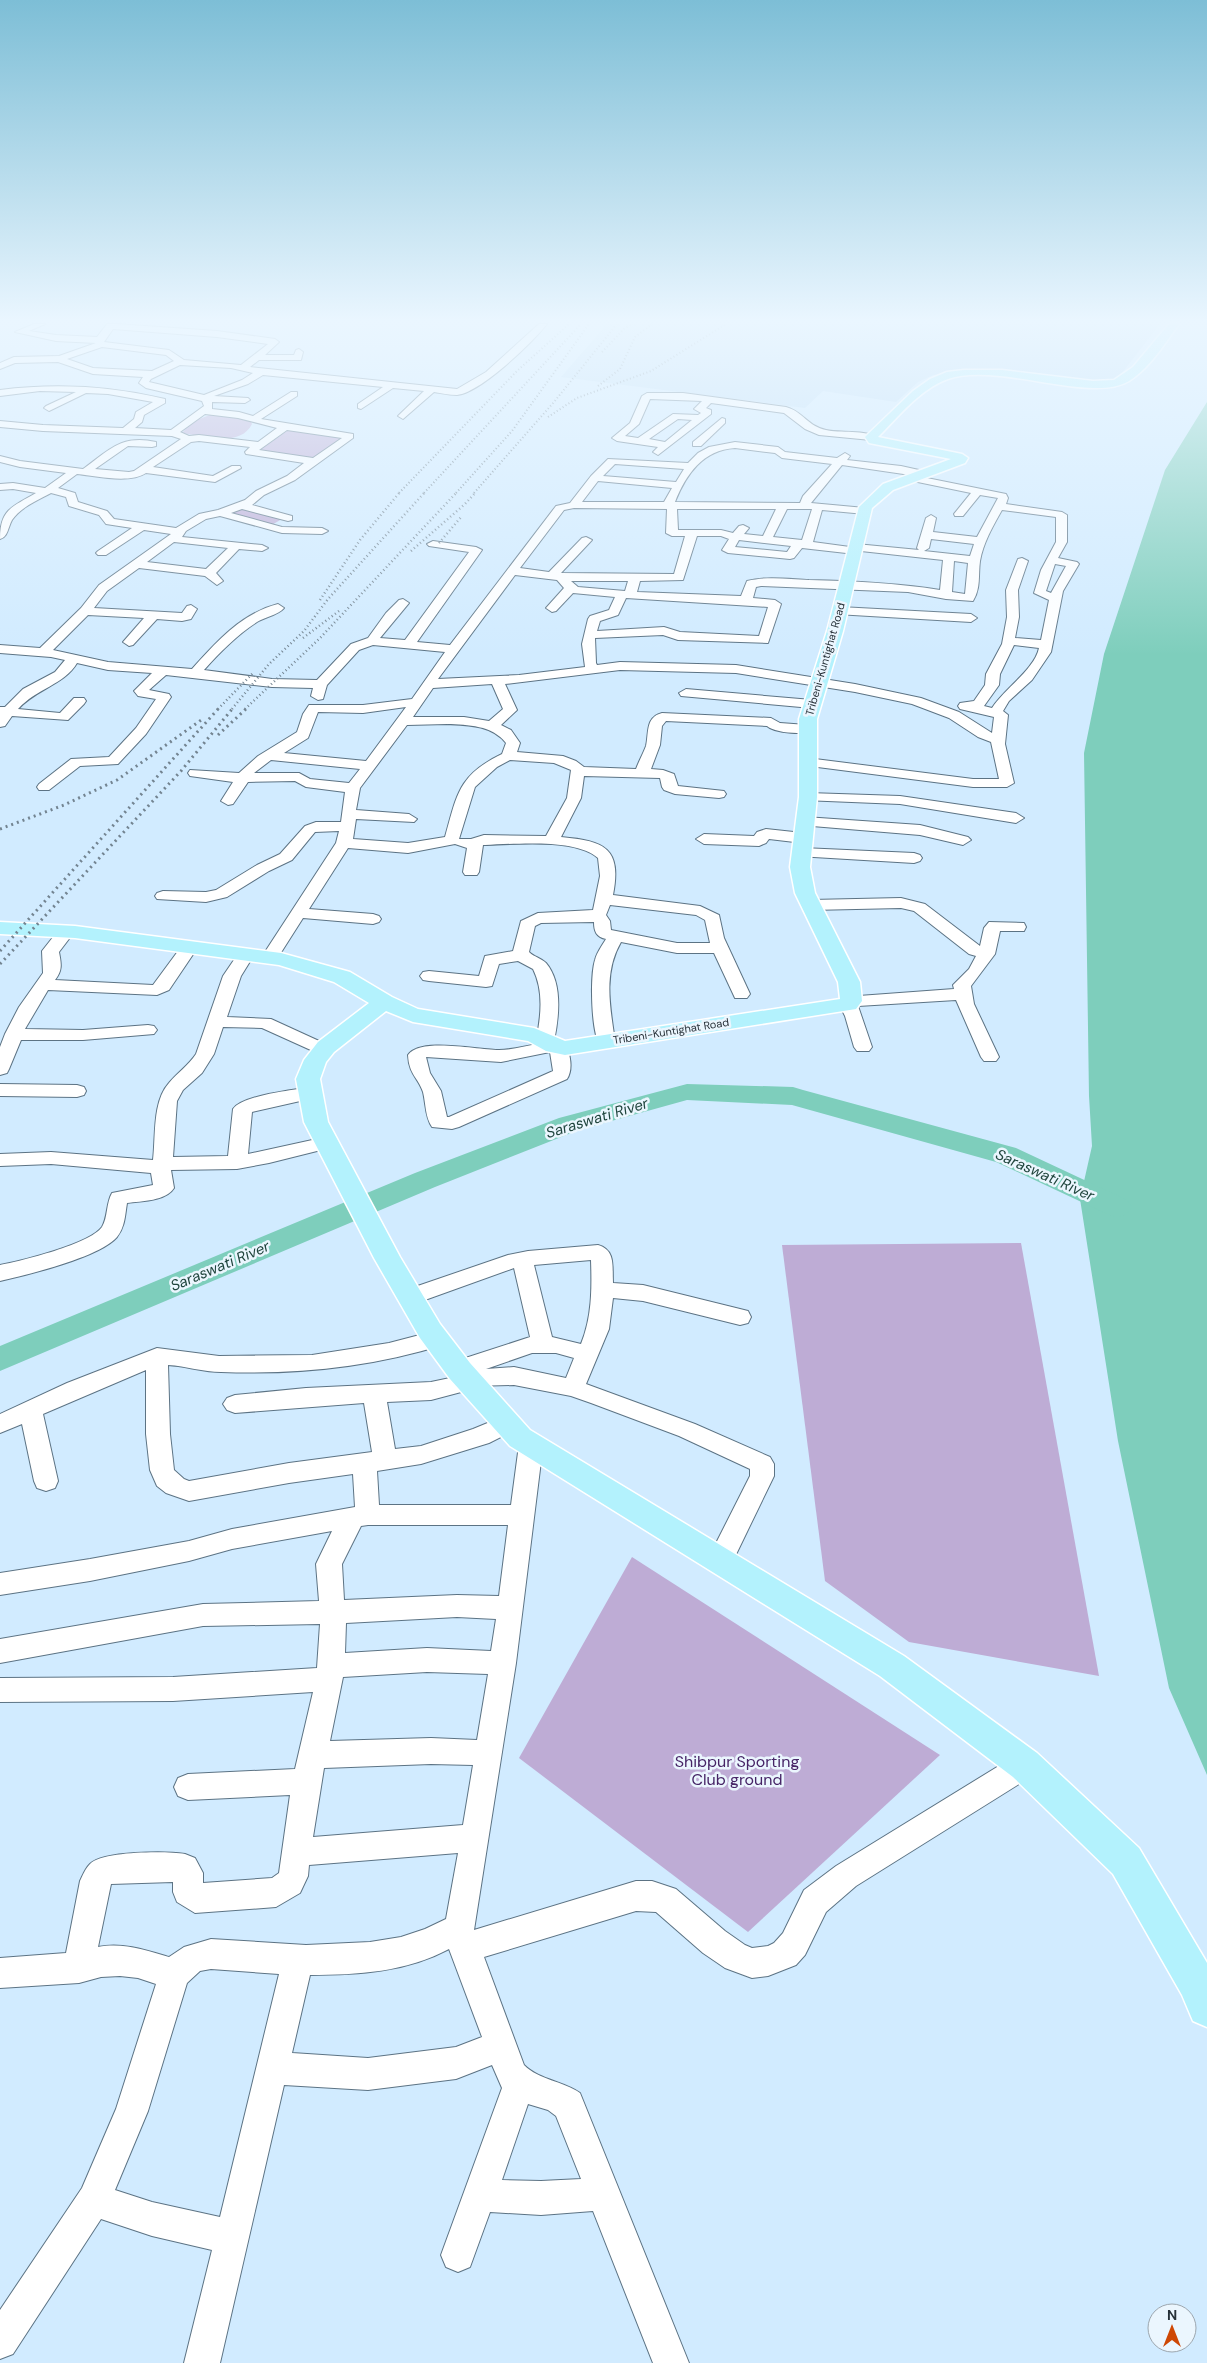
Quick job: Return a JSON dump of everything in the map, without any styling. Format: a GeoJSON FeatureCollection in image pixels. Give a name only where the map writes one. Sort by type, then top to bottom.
{"type":"FeatureCollection","features":[{"type":"Feature","properties":{"kind":"main road"},"geometry":{"type":"LineString","coordinates":[[865,444],[875,434]]}},
{"type":"Feature","properties":{"kind":"main road","name":"Tribeni-Kuntighat Road"},"geometry":{"type":"LineString","coordinates":[[0,928],[67,932],[281,959],[342,977],[384,1002],[413,1016],[534,1035],[552,1044],[606,1041],[850,1002],[849,982],[805,893],[802,876],[803,838],[808,797],[806,729],[818,682],[849,598],[855,549],[866,507],[888,487],[962,458],[865,444]]}},
{"type":"Feature","properties":{"kind":"main road"},"geometry":{"type":"LineString","coordinates":[[384,1002],[324,1050],[315,1060],[308,1079],[316,1122],[387,1258],[435,1339],[462,1374],[520,1438],[892,1666],[1025,1765],[1126,1861],[1196,1981],[1207,2007]]}},
{"type":"Feature","properties":{"kind":"street"},"geometry":{"type":"LineString","coordinates":[[178,434],[188,438],[259,445]]}},
{"type":"Feature","properties":{"kind":"street"},"geometry":{"type":"LineString","coordinates":[[274,434],[250,452],[314,461]]}},
{"type":"Feature","properties":{"kind":"street"},"geometry":{"type":"LineString","coordinates":[[44,652],[85,611],[103,588],[203,516],[220,513],[251,501],[270,487],[291,478],[350,436],[338,434]]}},
{"type":"Feature","properties":{"kind":"street"},"geometry":{"type":"LineString","coordinates":[[622,434],[617,438],[640,442],[697,444],[713,447],[753,446],[778,450],[782,455],[838,461],[918,476],[977,492],[1002,496],[1003,498],[986,527],[981,541],[975,560],[970,597],[908,588],[849,598]]}},
{"type":"Feature","properties":{"kind":"street"},"geometry":{"type":"LineString","coordinates":[[640,442],[651,434]]}},
{"type":"Feature","properties":{"kind":"street"},"geometry":{"type":"LineString","coordinates":[[633,462],[638,456],[654,456],[680,434]]}},
{"type":"Feature","properties":{"kind":"street"},"geometry":{"type":"LineString","coordinates":[[697,444],[708,434]]}},
{"type":"Feature","properties":{"kind":"street"},"geometry":{"type":"LineString","coordinates":[[829,434],[865,444]]}},
{"type":"Feature","properties":{"kind":"street"},"geometry":{"type":"LineString","coordinates":[[0,459],[20,464],[132,475],[188,438]]}},
{"type":"Feature","properties":{"kind":"street"},"geometry":{"type":"LineString","coordinates":[[0,536],[5,522],[16,509],[127,442],[176,446]]}},
{"type":"Feature","properties":{"kind":"street"},"geometry":{"type":"LineString","coordinates":[[745,526],[728,550],[790,556],[803,544],[811,506],[808,498],[838,461],[865,444]]}},
{"type":"Feature","properties":{"kind":"street"},"geometry":{"type":"LineString","coordinates":[[713,447],[690,466],[671,498],[671,532],[721,533],[736,537],[975,560]]}},
{"type":"Feature","properties":{"kind":"street"},"geometry":{"type":"LineString","coordinates":[[574,505],[595,478],[612,461],[690,466]]}},
{"type":"Feature","properties":{"kind":"street"},"geometry":{"type":"LineString","coordinates":[[143,469],[215,480],[236,468]]}},
{"type":"Feature","properties":{"kind":"street"},"geometry":{"type":"LineString","coordinates":[[595,478],[679,485]]}},
{"type":"Feature","properties":{"kind":"street"},"geometry":{"type":"LineString","coordinates":[[0,487],[13,486],[71,495],[73,504],[100,512],[110,522],[143,526],[176,535],[236,546],[262,548]]}},
{"type":"Feature","properties":{"kind":"street"},"geometry":{"type":"LineString","coordinates":[[959,514],[977,492]]}},
{"type":"Feature","properties":{"kind":"street"},"geometry":{"type":"LineString","coordinates":[[241,505],[288,518]]}},
{"type":"Feature","properties":{"kind":"street"},"geometry":{"type":"LineString","coordinates":[[269,958],[344,844],[353,788],[371,766],[453,649],[560,508],[574,505],[811,506],[865,511]]}},
{"type":"Feature","properties":{"kind":"street"},"geometry":{"type":"LineString","coordinates":[[767,540],[783,506]]}},
{"type":"Feature","properties":{"kind":"street"},"geometry":{"type":"LineString","coordinates":[[999,506],[1062,515],[1059,522],[1062,538],[1059,549],[1050,560],[1040,593],[1055,598]]}},
{"type":"Feature","properties":{"kind":"street"},"geometry":{"type":"LineString","coordinates":[[0,509],[16,509]]}},
{"type":"Feature","properties":{"kind":"street"},"geometry":{"type":"LineString","coordinates":[[220,513],[282,530],[322,531]]}},
{"type":"Feature","properties":{"kind":"street"},"geometry":{"type":"LineString","coordinates":[[920,554],[931,518]]}},
{"type":"Feature","properties":{"kind":"street"},"geometry":{"type":"LineString","coordinates":[[102,553],[143,526]]}},
{"type":"Feature","properties":{"kind":"street"},"geometry":{"type":"LineString","coordinates":[[512,571],[557,576],[679,578],[692,533]]}},
{"type":"Feature","properties":{"kind":"street"},"geometry":{"type":"LineString","coordinates":[[926,535],[981,541]]}},
{"type":"Feature","properties":{"kind":"street"},"geometry":{"type":"LineString","coordinates":[[557,576],[586,540]]}},
{"type":"Feature","properties":{"kind":"street"},"geometry":{"type":"LineString","coordinates":[[408,644],[476,550],[433,544]]}},
{"type":"Feature","properties":{"kind":"street"},"geometry":{"type":"LineString","coordinates":[[136,564],[213,577],[236,546]]}},
{"type":"Feature","properties":{"kind":"street"},"geometry":{"type":"LineString","coordinates":[[946,595],[949,557]]}},
{"type":"Feature","properties":{"kind":"street"},"geometry":{"type":"LineString","coordinates":[[974,707],[978,705],[992,685],[993,674],[1009,641],[1013,617],[1012,590],[1022,560]]}},
{"type":"Feature","properties":{"kind":"street"},"geometry":{"type":"LineString","coordinates":[[996,712],[1004,699],[1032,671],[1048,646],[1055,598],[1059,587],[1073,564],[1050,560]]}},
{"type":"Feature","properties":{"kind":"street"},"geometry":{"type":"LineString","coordinates":[[557,576],[572,588],[626,594],[744,600],[776,604],[764,640],[678,636],[664,631],[590,635]]}},
{"type":"Feature","properties":{"kind":"street"},"geometry":{"type":"LineString","coordinates":[[592,669],[587,654],[594,619],[614,612],[634,578]]}},
{"type":"Feature","properties":{"kind":"street"},"geometry":{"type":"LineString","coordinates":[[744,600],[753,583],[849,598],[970,613],[849,598]]}},
{"type":"Feature","properties":{"kind":"street"},"geometry":{"type":"LineString","coordinates":[[552,608],[572,588]]}},
{"type":"Feature","properties":{"kind":"street"},"geometry":{"type":"LineString","coordinates":[[372,640],[390,616],[403,603]]}},
{"type":"Feature","properties":{"kind":"street"},"geometry":{"type":"LineString","coordinates":[[195,673],[246,624],[259,615],[278,608]]}},
{"type":"Feature","properties":{"kind":"street"},"geometry":{"type":"LineString","coordinates":[[85,611],[184,617],[191,609]]}},
{"type":"Feature","properties":{"kind":"street"},"geometry":{"type":"LineString","coordinates":[[129,642],[154,615]]}},
{"type":"Feature","properties":{"kind":"street"},"geometry":{"type":"LineString","coordinates":[[228,801],[241,778],[268,756],[306,731],[309,713],[315,708],[321,684],[355,647],[372,640],[453,649]]}},
{"type":"Feature","properties":{"kind":"street"},"geometry":{"type":"LineString","coordinates":[[1009,641],[1048,646]]}},
{"type":"Feature","properties":{"kind":"street"},"geometry":{"type":"LineString","coordinates":[[0,649],[44,652],[72,660],[108,666],[195,673],[272,683],[321,684]]}},
{"type":"Feature","properties":{"kind":"street"},"geometry":{"type":"LineString","coordinates":[[3,715],[29,691],[65,672],[72,660]]}},
{"type":"Feature","properties":{"kind":"street"},"geometry":{"type":"LineString","coordinates":[[428,684],[519,679],[620,666],[722,668],[855,688],[922,702],[954,715],[983,734],[998,740]]}},
{"type":"Feature","properties":{"kind":"street"},"geometry":{"type":"LineString","coordinates":[[44,786],[76,762],[109,763],[116,759],[141,730],[164,697],[141,691],[163,670]]}},
{"type":"Feature","properties":{"kind":"street"},"geometry":{"type":"LineString","coordinates":[[492,726],[508,714],[510,710],[497,680]]}},
{"type":"Feature","properties":{"kind":"street"},"geometry":{"type":"LineString","coordinates":[[686,693],[812,704]]}},
{"type":"Feature","properties":{"kind":"street"},"geometry":{"type":"LineString","coordinates":[[807,762],[973,782],[1005,784],[1008,782],[998,740],[1001,714],[929,699],[922,702]]}},
{"type":"Feature","properties":{"kind":"street"},"geometry":{"type":"LineString","coordinates":[[3,715],[63,717],[79,701]]}},
{"type":"Feature","properties":{"kind":"street"},"geometry":{"type":"LineString","coordinates":[[315,708],[363,709],[416,702]]}},
{"type":"Feature","properties":{"kind":"street"},"geometry":{"type":"LineString","coordinates":[[642,773],[653,744],[655,725],[662,717],[772,722],[776,727],[806,729]]}},
{"type":"Feature","properties":{"kind":"street"},"geometry":{"type":"LineString","coordinates":[[403,721],[471,721],[492,726],[513,741],[508,756]]}},
{"type":"Feature","properties":{"kind":"street"},"geometry":{"type":"LineString","coordinates":[[268,756],[301,757],[336,764],[371,766]]}},
{"type":"Feature","properties":{"kind":"street"},"geometry":{"type":"LineString","coordinates":[[450,841],[469,785],[492,764],[508,756],[561,761],[574,764],[578,770],[574,798],[552,839]]}},
{"type":"Feature","properties":{"kind":"street"},"geometry":{"type":"LineString","coordinates":[[578,770],[667,775],[669,777],[669,787],[675,790],[719,794]]}},
{"type":"Feature","properties":{"kind":"street"},"geometry":{"type":"LineString","coordinates":[[195,773],[241,778],[298,777],[306,783],[353,788]]}},
{"type":"Feature","properties":{"kind":"street"},"geometry":{"type":"LineString","coordinates":[[808,797],[900,800],[1016,818]]}},
{"type":"Feature","properties":{"kind":"street"},"geometry":{"type":"LineString","coordinates":[[163,896],[206,898],[221,894],[263,868],[286,857],[310,829],[316,827],[348,820],[409,819]]}},
{"type":"Feature","properties":{"kind":"street"},"geometry":{"type":"LineString","coordinates":[[803,838],[920,830],[963,840]]}},
{"type":"Feature","properties":{"kind":"street"},"geometry":{"type":"LineString","coordinates":[[704,839],[759,841],[762,835],[766,834],[803,838],[914,858]]}},
{"type":"Feature","properties":{"kind":"street"},"geometry":{"type":"LineString","coordinates":[[344,844],[408,848],[450,841],[474,843],[484,840],[552,839],[597,849],[605,854],[608,869],[604,899],[598,915]]}},
{"type":"Feature","properties":{"kind":"street"},"geometry":{"type":"LineString","coordinates":[[471,872],[474,843]]}},
{"type":"Feature","properties":{"kind":"street"},"geometry":{"type":"LineString","coordinates":[[604,899],[700,911],[709,914],[713,918],[716,938],[741,994]]}},
{"type":"Feature","properties":{"kind":"street"},"geometry":{"type":"LineString","coordinates":[[811,905],[902,903],[914,905],[975,950],[987,954]]}},
{"type":"Feature","properties":{"kind":"street"},"geometry":{"type":"LineString","coordinates":[[300,913],[373,919]]}},
{"type":"Feature","properties":{"kind":"street"},"geometry":{"type":"LineString","coordinates":[[598,915],[602,921],[604,933],[615,937],[677,948],[720,948]]}},
{"type":"Feature","properties":{"kind":"street"},"geometry":{"type":"LineString","coordinates":[[522,955],[527,924],[533,919],[598,915]]}},
{"type":"Feature","properties":{"kind":"street"},"geometry":{"type":"LineString","coordinates":[[990,1057],[962,994],[962,985],[975,973],[987,954],[992,928],[995,926],[1018,927]]}},
{"type":"Feature","properties":{"kind":"street"},"geometry":{"type":"LineString","coordinates":[[0,1070],[14,1034],[28,1007],[53,970],[50,952],[67,932]]}},
{"type":"Feature","properties":{"kind":"street"},"geometry":{"type":"LineString","coordinates":[[606,1041],[601,994],[602,969],[605,955],[615,937]]}},
{"type":"Feature","properties":{"kind":"street"},"geometry":{"type":"LineString","coordinates":[[44,985],[158,990],[190,947]]}},
{"type":"Feature","properties":{"kind":"street"},"geometry":{"type":"LineString","coordinates":[[0,1273],[36,1265],[104,1237],[112,1228],[119,1198],[162,1190],[164,1188],[162,1166],[168,1101],[171,1093],[201,1062],[232,976],[246,955]]}},
{"type":"Feature","properties":{"kind":"street"},"geometry":{"type":"LineString","coordinates":[[429,976],[486,982],[491,960],[522,955],[536,963],[542,969],[550,1006],[552,1044],[562,1071],[560,1075],[452,1123],[440,1123],[430,1086],[422,1078],[418,1068],[418,1055],[424,1051],[501,1056],[552,1044]]}},
{"type":"Feature","properties":{"kind":"street"},"geometry":{"type":"LineString","coordinates":[[863,1047],[850,1002],[962,994]]}},
{"type":"Feature","properties":{"kind":"street"},"geometry":{"type":"LineString","coordinates":[[217,1022],[265,1023],[324,1050]]}},
{"type":"Feature","properties":{"kind":"street"},"geometry":{"type":"LineString","coordinates":[[14,1034],[83,1035],[148,1030]]}},
{"type":"Feature","properties":{"kind":"street"},"geometry":{"type":"LineString","coordinates":[[0,1090],[78,1091]]}},
{"type":"Feature","properties":{"kind":"street"},"geometry":{"type":"LineString","coordinates":[[237,1162],[243,1109],[254,1104],[311,1093]]}},
{"type":"Feature","properties":{"kind":"street"},"geometry":{"type":"LineString","coordinates":[[0,1160],[51,1158],[162,1166],[237,1162],[269,1157],[326,1143]]}},
{"type":"Feature","properties":{"kind":"street"},"geometry":{"type":"LineString","coordinates":[[411,1296],[460,1278],[522,1259],[598,1252],[601,1254],[603,1290],[598,1329],[573,1388]]}},
{"type":"Feature","properties":{"kind":"street"},"geometry":{"type":"LineString","coordinates":[[522,1259],[543,1343]]}},
{"type":"Feature","properties":{"kind":"street"},"geometry":{"type":"LineString","coordinates":[[603,1290],[642,1293],[740,1317]]}},
{"type":"Feature","properties":{"kind":"street"},"geometry":{"type":"LineString","coordinates":[[0,1424],[146,1359],[158,1356],[176,1356],[219,1364],[312,1363],[388,1351],[435,1339]]}},
{"type":"Feature","properties":{"kind":"street"},"geometry":{"type":"LineString","coordinates":[[235,1404],[306,1397],[430,1391],[457,1385],[462,1374],[532,1344],[543,1343],[588,1354]]}},
{"type":"Feature","properties":{"kind":"street"},"geometry":{"type":"LineString","coordinates":[[158,1356],[159,1453],[166,1479],[175,1486],[189,1491],[281,1474],[374,1462],[446,1448],[481,1436],[507,1424]]}},
{"type":"Feature","properties":{"kind":"street"},"geometry":{"type":"LineString","coordinates":[[462,1374],[514,1376],[573,1388],[687,1430],[762,1464],[762,1476],[720,1561]]}},
{"type":"Feature","properties":{"kind":"street"},"geometry":{"type":"LineString","coordinates":[[79,1968],[95,1881],[101,1873],[109,1870],[182,1867],[188,1873],[188,1892],[195,1898],[276,1892],[290,1883],[297,1852],[306,1782],[323,1715],[330,1672],[333,1612],[329,1564],[333,1552],[361,1516],[374,1462],[374,1394]]}},
{"type":"Feature","properties":{"kind":"street"},"geometry":{"type":"LineString","coordinates":[[30,1410],[46,1481]]}},
{"type":"Feature","properties":{"kind":"street"},"geometry":{"type":"LineString","coordinates":[[531,1445],[503,1663],[475,1838],[462,1938],[512,2076],[519,2085],[550,2093],[568,2104],[671,2363]]}},
{"type":"Feature","properties":{"kind":"street"},"geometry":{"type":"LineString","coordinates":[[0,1584],[100,1568],[189,1551],[232,1539],[361,1516],[522,1515]]}},
{"type":"Feature","properties":{"kind":"street"},"geometry":{"type":"LineString","coordinates":[[0,1651],[204,1615],[333,1612],[457,1606],[510,1608]]}},
{"type":"Feature","properties":{"kind":"street"},"geometry":{"type":"LineString","coordinates":[[0,1690],[173,1689],[427,1660],[503,1663]]}},
{"type":"Feature","properties":{"kind":"street"},"geometry":{"type":"LineString","coordinates":[[312,1755],[431,1751],[489,1753]]}},
{"type":"Feature","properties":{"kind":"street"},"geometry":{"type":"LineString","coordinates":[[0,2341],[94,2200],[132,2111],[174,1974],[184,1962],[195,1956],[212,1954],[338,1960],[396,1954],[445,1937],[462,1938],[636,1896],[652,1896],[665,1900],[714,1942],[736,1956],[752,1963],[768,1961],[785,1954],[794,1944],[816,1901],[846,1876],[1025,1765]]}},
{"type":"Feature","properties":{"kind":"street"},"geometry":{"type":"LineString","coordinates":[[188,1787],[265,1782],[306,1782]]}},
{"type":"Feature","properties":{"kind":"street"},"geometry":{"type":"LineString","coordinates":[[297,1852],[475,1838]]}},
{"type":"Feature","properties":{"kind":"street"},"geometry":{"type":"LineString","coordinates":[[202,2363],[298,1959]]}},
{"type":"Feature","properties":{"kind":"street"},"geometry":{"type":"LineString","coordinates":[[0,1973],[79,1968],[101,1962],[120,1961],[138,1963],[174,1974]]}},
{"type":"Feature","properties":{"kind":"street"},"geometry":{"type":"LineString","coordinates":[[272,2068],[368,2074],[456,2062],[501,2046]]}},
{"type":"Feature","properties":{"kind":"street"},"geometry":{"type":"LineString","coordinates":[[458,2255],[519,2085]]}},
{"type":"Feature","properties":{"kind":"street"},"geometry":{"type":"LineString","coordinates":[[480,2194],[503,2198],[556,2199],[602,2193]]}},
{"type":"Feature","properties":{"kind":"street"},"geometry":{"type":"LineString","coordinates":[[94,2200],[152,2218],[232,2238]]}},
{"type":"Feature","properties":{"kind":"green space"},"geometry":{"type":"Polygon","coordinates":[[[189,434],[241,434],[230,438],[210,438],[189,434]]]}},
{"type":"Feature","properties":{"kind":"green space"},"geometry":{"type":"Polygon","coordinates":[[[282,434],[323,434],[341,437],[338,444],[310,461],[257,452],[282,434]]]}},
{"type":"Feature","properties":{"kind":"green space"},"geometry":{"type":"Polygon","coordinates":[[[246,507],[287,516],[270,526],[226,514],[246,507]]]}},
{"type":"Feature","properties":{"kind":"green space"},"geometry":{"type":"Polygon","coordinates":[[[1021,1243],[1099,1676],[909,1642],[825,1581],[782,1245],[1021,1243]]]}},
{"type":"Feature","properties":{"kind":"green space","name":"Shibpur Sporting Club ground"},"geometry":{"type":"Polygon","coordinates":[[[632,1557],[940,1755],[748,1932],[519,1758],[632,1557]]]}},
{"type":"Feature","properties":{"kind":"shaded area"},"geometry":{"type":"Polygon","coordinates":[[[1187,434],[1207,434],[1207,1775],[1169,1688],[1118,1441],[1080,1199],[1092,1146],[1089,1096],[1084,753],[1104,654],[1165,470],[1187,434]]]}},
{"type":"Feature","properties":{"kind":"waterway","name":"Saraswati River"},"geometry":{"type":"LineString","coordinates":[[0,1359],[425,1180],[569,1124],[687,1092],[793,1096],[1006,1155],[1117,1207]]}},
{"type":"Feature","properties":{"kind":"railway"},"geometry":{"type":"LineString","coordinates":[[399,493],[456,434]]}},
{"type":"Feature","properties":{"kind":"railway"},"geometry":{"type":"LineString","coordinates":[[424,493],[479,434]]}},
{"type":"Feature","properties":{"kind":"railway"},"geometry":{"type":"LineString","coordinates":[[456,493],[509,434]]}},
{"type":"Feature","properties":{"kind":"railway"},"geometry":{"type":"LineString","coordinates":[[474,493],[526,434]]}},
{"type":"Feature","properties":{"kind":"railway"},"geometry":{"type":"LineString","coordinates":[[320,600],[360,540],[400,492]]}},
{"type":"Feature","properties":{"kind":"railway"},"geometry":{"type":"LineString","coordinates":[[232,709],[269,664],[304,631],[328,599],[425,492]]}},
{"type":"Feature","properties":{"kind":"railway"},"geometry":{"type":"LineString","coordinates":[[245,709],[321,637],[457,492]]}},
{"type":"Feature","properties":{"kind":"railway"},"geometry":{"type":"LineString","coordinates":[[411,551],[476,492]]}},
{"type":"Feature","properties":{"kind":"railway"},"geometry":{"type":"LineString","coordinates":[[439,543],[462,516]]}},
{"type":"Feature","properties":{"kind":"railway"},"geometry":{"type":"LineString","coordinates":[[303,638],[339,611]]}},
{"type":"Feature","properties":{"kind":"railway"},"geometry":{"type":"LineString","coordinates":[[218,709],[254,672]]}},
{"type":"Feature","properties":{"kind":"railway"},"geometry":{"type":"LineString","coordinates":[[0,951],[219,708]]}},
{"type":"Feature","properties":{"kind":"railway"},"geometry":{"type":"LineString","coordinates":[[0,964],[181,771],[233,708]]}},
{"type":"Feature","properties":{"kind":"railway"},"geometry":{"type":"LineString","coordinates":[[218,735],[247,708]]}},
{"type":"Feature","properties":{"kind":"railway"},"geometry":{"type":"LineString","coordinates":[[0,829],[64,805],[117,780],[204,718]]}}]}
